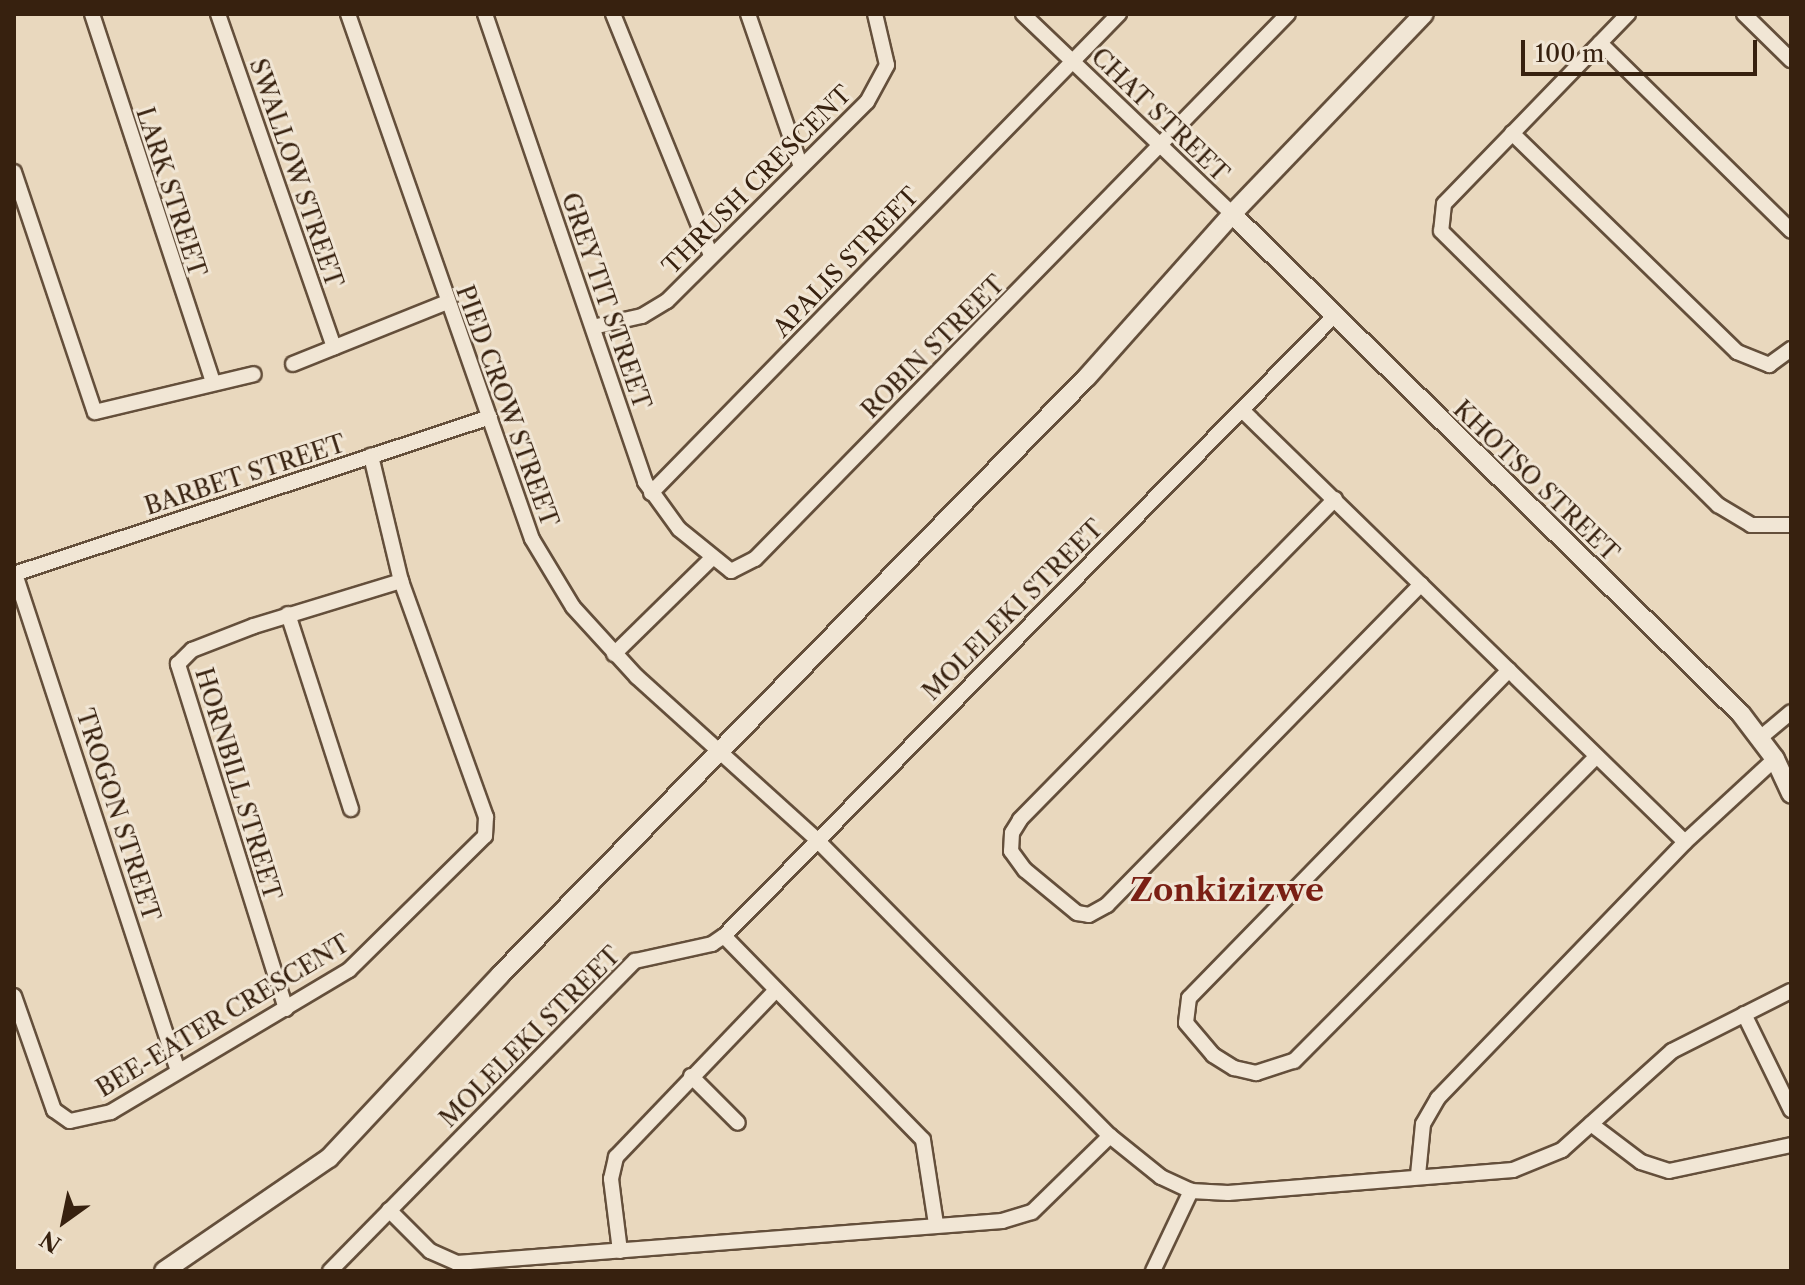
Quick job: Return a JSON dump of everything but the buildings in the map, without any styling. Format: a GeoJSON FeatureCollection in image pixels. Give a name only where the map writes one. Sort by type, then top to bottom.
{"type":"FeatureCollection","features":[{"type":"Feature","properties":{"kind":"street","name":"LARK STREET"},"geometry":{"type":"LineString","coordinates":[[92,14],[213,383]]}},
{"type":"Feature","properties":{"kind":"street","name":"SWALLOW STREET"},"geometry":{"type":"LineString","coordinates":[[218,14],[334,347]]}},
{"type":"Feature","properties":{"kind":"street","name":"PIED CROW STREET"},"geometry":{"type":"LineString","coordinates":[[348,14],[445,303],[490,417],[538,554],[614,654],[815,838],[1110,1136],[1161,1177],[1191,1191]]}},
{"type":"Feature","properties":{"kind":"street","name":"GREY TIT STREET"},"geometry":{"type":"LineString","coordinates":[[485,14],[651,493],[711,559],[731,571]]}},
{"type":"Feature","properties":{"kind":"street"},"geometry":{"type":"LineString","coordinates":[[613,14],[711,255]]}},
{"type":"Feature","properties":{"kind":"street"},"geometry":{"type":"LineString","coordinates":[[748,14],[800,164]]}},
{"type":"Feature","properties":{"kind":"street","name":"THRUSH CRESCENT"},"geometry":{"type":"LineString","coordinates":[[593,327],[659,307],[800,164],[867,102],[884,78],[885,48],[875,14]]}},
{"type":"Feature","properties":{"kind":"street","name":"CHAT STREET"},"geometry":{"type":"LineString","coordinates":[[1023,14],[1232,214]]}},
{"type":"Feature","properties":{"kind":"street","name":"APALIS STREET"},"geometry":{"type":"LineString","coordinates":[[651,493],[1119,14]]}},
{"type":"Feature","properties":{"kind":"street","name":"ROBIN STREET"},"geometry":{"type":"LineString","coordinates":[[731,571],[755,559],[1288,14]]}},
{"type":"Feature","properties":{"kind":"street"},"geometry":{"type":"LineString","coordinates":[[164,1271],[329,1158],[532,943],[723,752],[1087,377],[1232,214],[1424,14]]}},
{"type":"Feature","properties":{"kind":"street"},"geometry":{"type":"LineString","coordinates":[[1628,14],[1444,204],[1441,231],[1718,505],[1751,525],[1791,525]]}},
{"type":"Feature","properties":{"kind":"street"},"geometry":{"type":"LineString","coordinates":[[1744,14],[1791,60]]}},
{"type":"Feature","properties":{"kind":"street"},"geometry":{"type":"LineString","coordinates":[[1600,43],[1791,231]]}},
{"type":"Feature","properties":{"kind":"street"},"geometry":{"type":"LineString","coordinates":[[1512,133],[1737,352],[1769,365],[1791,349]]}},
{"type":"Feature","properties":{"kind":"street"},"geometry":{"type":"LineString","coordinates":[[14,172],[95,412],[254,374]]}},
{"type":"Feature","properties":{"kind":"street","name":"KHOTSO STREET"},"geometry":{"type":"LineString","coordinates":[[1232,214],[1760,738],[1775,759],[1791,794]]}},
{"type":"Feature","properties":{"kind":"street"},"geometry":{"type":"LineString","coordinates":[[293,364],[445,303]]}},
{"type":"Feature","properties":{"kind":"street","name":"MOLELEKI STREET"},"geometry":{"type":"LineString","coordinates":[[330,1271],[635,961],[712,944],[724,936],[815,838],[1243,411],[1335,315]]}},
{"type":"Feature","properties":{"kind":"street"},"geometry":{"type":"LineString","coordinates":[[1243,411],[1685,842]]}},
{"type":"Feature","properties":{"kind":"street","name":"BARBET STREET"},"geometry":{"type":"LineString","coordinates":[[15,574],[490,417]]}},
{"type":"Feature","properties":{"kind":"street","name":"BEE-EATER CRESCENT"},"geometry":{"type":"LineString","coordinates":[[14,996],[45,1091],[64,1119],[78,1121],[111,1112],[286,1009],[377,949],[487,830],[401,581],[371,456]]}},
{"type":"Feature","properties":{"kind":"street"},"geometry":{"type":"LineString","coordinates":[[1335,499],[1020,820],[1012,833],[1011,851],[1025,870],[1077,913],[1089,915],[1107,905],[1421,584]]}},
{"type":"Feature","properties":{"kind":"street"},"geometry":{"type":"LineString","coordinates":[[614,654],[711,559]]}},
{"type":"Feature","properties":{"kind":"street","name":"TROGON STREET"},"geometry":{"type":"LineString","coordinates":[[15,574],[178,1071]]}},
{"type":"Feature","properties":{"kind":"street","name":"HORNBILL STREET"},"geometry":{"type":"LineString","coordinates":[[286,1009],[178,668],[192,650],[288,614],[401,581]]}},
{"type":"Feature","properties":{"kind":"street"},"geometry":{"type":"LineString","coordinates":[[288,614],[351,809]]}},
{"type":"Feature","properties":{"kind":"street"},"geometry":{"type":"LineString","coordinates":[[1509,670],[1189,998],[1186,1023],[1213,1055],[1256,1073],[1294,1061],[1596,757]]}},
{"type":"Feature","properties":{"kind":"street"},"geometry":{"type":"LineString","coordinates":[[1760,738],[1791,712]]}},
{"type":"Feature","properties":{"kind":"street"},"geometry":{"type":"LineString","coordinates":[[1418,1175],[1423,1124],[1438,1098],[1685,842],[1775,759]]}},
{"type":"Feature","properties":{"kind":"street"},"geometry":{"type":"LineString","coordinates":[[724,936],[923,1140],[936,1224]]}},
{"type":"Feature","properties":{"kind":"street"},"geometry":{"type":"LineString","coordinates":[[620,1251],[611,1179],[616,1157],[775,991]]}},
{"type":"Feature","properties":{"kind":"street"},"geometry":{"type":"LineString","coordinates":[[1153,1271],[1191,1191],[1228,1193],[1418,1175],[1513,1170],[1562,1150],[1672,1051],[1791,991]]}},
{"type":"Feature","properties":{"kind":"street"},"geometry":{"type":"LineString","coordinates":[[1744,1014],[1791,1110]]}},
{"type":"Feature","properties":{"kind":"street"},"geometry":{"type":"LineString","coordinates":[[691,1076],[738,1123]]}},
{"type":"Feature","properties":{"kind":"street"},"geometry":{"type":"LineString","coordinates":[[1591,1124],[1641,1162],[1669,1171],[1791,1145]]}},
{"type":"Feature","properties":{"kind":"street"},"geometry":{"type":"LineString","coordinates":[[389,1210],[430,1251],[450,1262],[1015,1219],[1032,1212],[1110,1136]]}},
{"type":"Feature","properties":{"kind":"district","name":"Zonkizizwe"},"geometry":{"type":"Point","coordinates":[1227,890]}}]}
